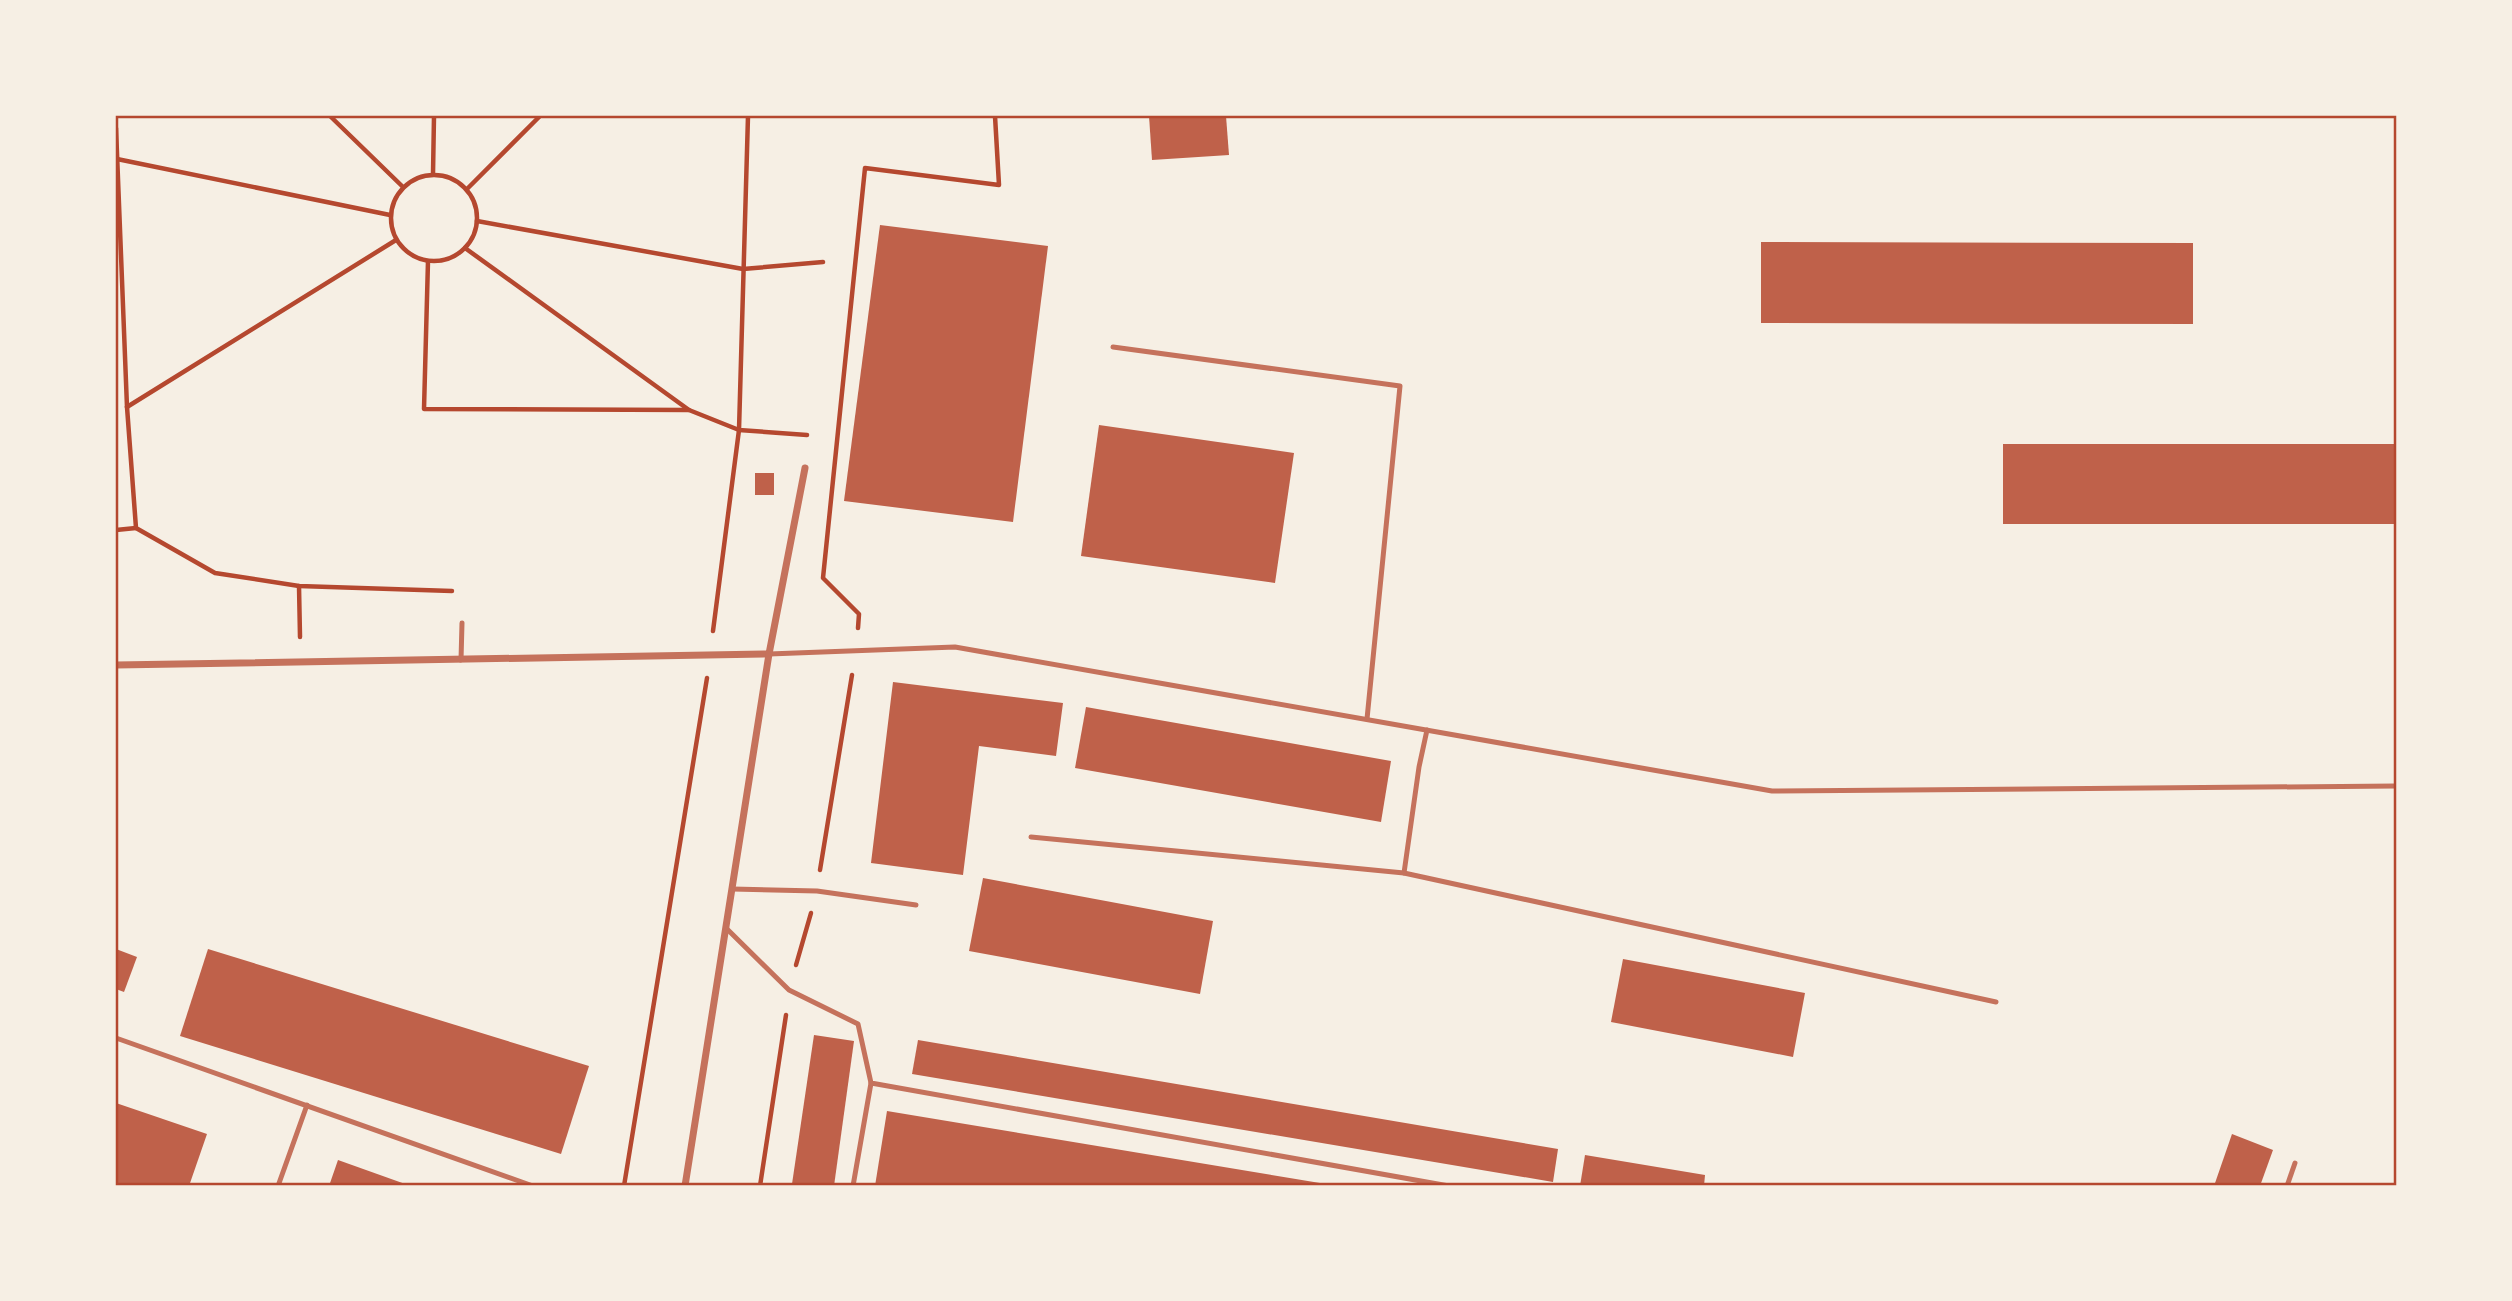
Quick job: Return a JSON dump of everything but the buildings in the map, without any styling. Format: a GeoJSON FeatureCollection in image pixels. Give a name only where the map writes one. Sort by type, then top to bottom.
{"type":"FeatureCollection","features":[{"type":"Feature","properties":{"kind":"street"},"geometry":{"type":"LineString","coordinates":[[685,1185],[769,654],[805,468]]}},
{"type":"Feature","properties":{"kind":"street"},"geometry":{"type":"LineString","coordinates":[[116,666],[769,654]]}},
{"type":"Feature","properties":{"kind":"lane"},"geometry":{"type":"LineString","coordinates":[[1113,347],[1400,386],[1367,719]]}},
{"type":"Feature","properties":{"kind":"lane"},"geometry":{"type":"LineString","coordinates":[[461,660],[462,623]]}},
{"type":"Feature","properties":{"kind":"lane"},"geometry":{"type":"LineString","coordinates":[[769,654],[955,647],[1772,791],[2396,786]]}},
{"type":"Feature","properties":{"kind":"lane"},"geometry":{"type":"LineString","coordinates":[[1404,873],[1427,730]]}},
{"type":"Feature","properties":{"kind":"lane"},"geometry":{"type":"LineString","coordinates":[[1031,836],[1404,873],[1996,1002]]}},
{"type":"Feature","properties":{"kind":"lane"},"geometry":{"type":"LineString","coordinates":[[732,888],[817,891],[916,905]]}},
{"type":"Feature","properties":{"kind":"lane"},"geometry":{"type":"LineString","coordinates":[[726,928],[789,990],[858,1024],[871,1083],[853,1185]]}},
{"type":"Feature","properties":{"kind":"lane"},"geometry":{"type":"LineString","coordinates":[[116,1038],[533,1185]]}},
{"type":"Feature","properties":{"kind":"lane"},"geometry":{"type":"LineString","coordinates":[[871,1083],[1449,1185]]}},
{"type":"Feature","properties":{"kind":"lane"},"geometry":{"type":"LineString","coordinates":[[278,1185],[307,1105]]}},
{"type":"Feature","properties":{"kind":"lane"},"geometry":{"type":"LineString","coordinates":[[2287,1185],[2295,1163]]}},
{"type":"Feature","properties":{"kind":"path"},"geometry":{"type":"LineString","coordinates":[[330,116],[403,187]]}},
{"type":"Feature","properties":{"kind":"path"},"geometry":{"type":"LineString","coordinates":[[433,174],[434,116]]}},
{"type":"Feature","properties":{"kind":"path"},"geometry":{"type":"LineString","coordinates":[[467,190],[540,116]]}},
{"type":"Feature","properties":{"kind":"path"},"geometry":{"type":"LineString","coordinates":[[624,1185],[710,656],[739,430],[748,116]]}},
{"type":"Feature","properties":{"kind":"path"},"geometry":{"type":"LineString","coordinates":[[760,1185],[789,990],[817,891],[856,649],[859,614],[824,578],[865,168],[999,185],[995,116]]}},
{"type":"Feature","properties":{"kind":"path"},"geometry":{"type":"LineString","coordinates":[[116,128],[127,407],[136,528]]}},
{"type":"Feature","properties":{"kind":"path"},"geometry":{"type":"LineString","coordinates":[[117,159],[390,215]]}},
{"type":"Feature","properties":{"kind":"path"},"geometry":{"type":"LineString","coordinates":[[433,174],[446,176],[467,190],[473,199],[477,221],[474,235],[465,248],[441,261],[428,261],[404,250],[391,228],[390,215],[396,195],[412,180],[433,174]]}},
{"type":"Feature","properties":{"kind":"path"},"geometry":{"type":"LineString","coordinates":[[477,221],[743,270],[824,262]]}},
{"type":"Feature","properties":{"kind":"path"},"geometry":{"type":"LineString","coordinates":[[127,407],[396,240]]}},
{"type":"Feature","properties":{"kind":"path"},"geometry":{"type":"LineString","coordinates":[[465,248],[689,410],[739,430],[807,435]]}},
{"type":"Feature","properties":{"kind":"path"},"geometry":{"type":"LineString","coordinates":[[428,261],[424,410],[689,410]]}},
{"type":"Feature","properties":{"kind":"path"},"geometry":{"type":"LineString","coordinates":[[116,530],[136,528],[215,573],[299,586],[452,591]]}},
{"type":"Feature","properties":{"kind":"path"},"geometry":{"type":"LineString","coordinates":[[299,586],[301,662]]}}]}
